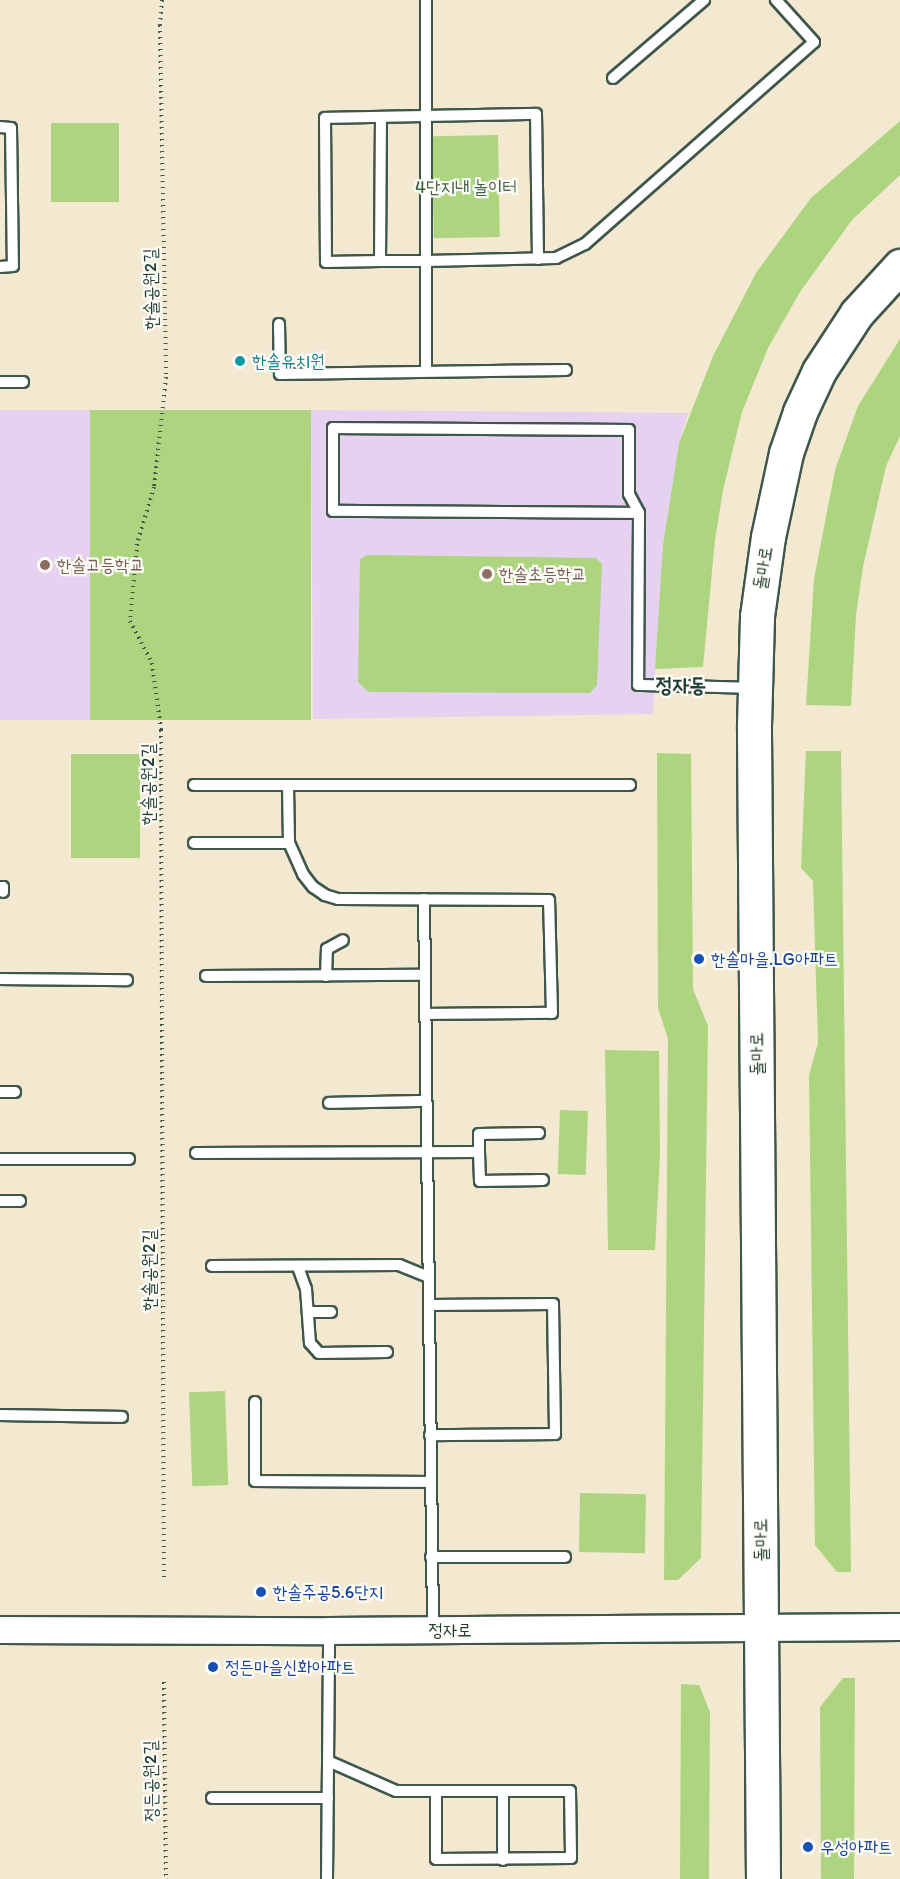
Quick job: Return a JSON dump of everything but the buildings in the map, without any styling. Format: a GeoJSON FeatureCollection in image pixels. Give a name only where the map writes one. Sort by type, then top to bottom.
{"type":"FeatureCollection","features":[{"type":"Feature","properties":{"kind":"main road","name":"돌마로"},"geometry":{"type":"LineString","coordinates":[[763,1879],[754,688],[761,575],[786,453],[800,412],[819,371],[857,313],[900,266]]}},
{"type":"Feature","properties":{"kind":"street","name":"정자로"},"geometry":{"type":"LineString","coordinates":[[0,1630],[329,1631],[900,1627]]}},
{"type":"Feature","properties":{"kind":"lane"},"geometry":{"type":"LineString","coordinates":[[426,0],[426,371]]}},
{"type":"Feature","properties":{"kind":"lane"},"geometry":{"type":"LineString","coordinates":[[538,259],[536,114],[325,118],[326,262],[538,259],[568,255],[585,244],[814,42],[776,0]]}},
{"type":"Feature","properties":{"kind":"lane"},"geometry":{"type":"LineString","coordinates":[[613,78],[699,1]]}},
{"type":"Feature","properties":{"kind":"lane"},"geometry":{"type":"LineString","coordinates":[[380,261],[381,117]]}},
{"type":"Feature","properties":{"kind":"lane"},"geometry":{"type":"LineString","coordinates":[[0,127],[11,128],[12,267],[0,267]]}},
{"type":"Feature","properties":{"kind":"lane"},"geometry":{"type":"LineString","coordinates":[[279,324],[280,374],[566,370]]}},
{"type":"Feature","properties":{"kind":"lane"},"geometry":{"type":"LineString","coordinates":[[0,382],[23,382]]}},
{"type":"Feature","properties":{"kind":"lane"},"geometry":{"type":"LineString","coordinates":[[639,513],[333,511],[333,428],[628,430],[628,494],[639,513],[638,684],[754,688]]}},
{"type":"Feature","properties":{"kind":"lane"},"geometry":{"type":"LineString","coordinates":[[194,785],[630,785]]}},
{"type":"Feature","properties":{"kind":"lane"},"geometry":{"type":"LineString","coordinates":[[288,785],[289,843],[303,874],[313,887],[325,895],[338,899],[549,900],[552,1013],[425,1014]]}},
{"type":"Feature","properties":{"kind":"lane"},"geometry":{"type":"LineString","coordinates":[[194,843],[289,843]]}},
{"type":"Feature","properties":{"kind":"lane"},"geometry":{"type":"LineString","coordinates":[[424,899],[433,1630]]}},
{"type":"Feature","properties":{"kind":"lane"},"geometry":{"type":"LineString","coordinates":[[326,976],[327,949],[343,940]]}},
{"type":"Feature","properties":{"kind":"lane"},"geometry":{"type":"LineString","coordinates":[[206,976],[424,975]]}},
{"type":"Feature","properties":{"kind":"lane"},"geometry":{"type":"LineString","coordinates":[[0,979],[127,980]]}},
{"type":"Feature","properties":{"kind":"lane"},"geometry":{"type":"LineString","coordinates":[[0,1092],[15,1092]]}},
{"type":"Feature","properties":{"kind":"lane"},"geometry":{"type":"LineString","coordinates":[[329,1102],[426,1101]]}},
{"type":"Feature","properties":{"kind":"lane"},"geometry":{"type":"LineString","coordinates":[[539,1133],[478,1134],[480,1181],[543,1180]]}},
{"type":"Feature","properties":{"kind":"lane"},"geometry":{"type":"LineString","coordinates":[[196,1153],[478,1152]]}},
{"type":"Feature","properties":{"kind":"lane"},"geometry":{"type":"LineString","coordinates":[[0,1159],[129,1159]]}},
{"type":"Feature","properties":{"kind":"lane"},"geometry":{"type":"LineString","coordinates":[[0,1201],[20,1201]]}},
{"type":"Feature","properties":{"kind":"lane"},"geometry":{"type":"LineString","coordinates":[[212,1266],[399,1265],[428,1277]]}},
{"type":"Feature","properties":{"kind":"lane"},"geometry":{"type":"LineString","coordinates":[[298,1267],[306,1289],[310,1343],[319,1353],[387,1352]]}},
{"type":"Feature","properties":{"kind":"lane"},"geometry":{"type":"LineString","coordinates":[[429,1305],[553,1304],[555,1434],[430,1435]]}},
{"type":"Feature","properties":{"kind":"lane"},"geometry":{"type":"LineString","coordinates":[[309,1312],[331,1312]]}},
{"type":"Feature","properties":{"kind":"lane"},"geometry":{"type":"LineString","coordinates":[[255,1402],[255,1481],[431,1482]]}},
{"type":"Feature","properties":{"kind":"lane"},"geometry":{"type":"LineString","coordinates":[[0,1415],[122,1417]]}},
{"type":"Feature","properties":{"kind":"lane"},"geometry":{"type":"LineString","coordinates":[[431,1557],[565,1557]]}},
{"type":"Feature","properties":{"kind":"lane"},"geometry":{"type":"LineString","coordinates":[[327,1879],[329,1631]]}},
{"type":"Feature","properties":{"kind":"lane"},"geometry":{"type":"LineString","coordinates":[[328,1761],[396,1791],[435,1791],[570,1791],[571,1858],[435,1859],[435,1791]]}},
{"type":"Feature","properties":{"kind":"lane"},"geometry":{"type":"LineString","coordinates":[[396,1791],[396,1803]]}},
{"type":"Feature","properties":{"kind":"lane"},"geometry":{"type":"LineString","coordinates":[[503,1791],[503,1860]]}},
{"type":"Feature","properties":{"kind":"lane"},"geometry":{"type":"LineString","coordinates":[[212,1798],[328,1798]]}},
{"type":"Feature","properties":{"kind":"path","name":"한솔공원2길"},"geometry":{"type":"LineString","coordinates":[[162,0],[160,25],[166,377],[154,487],[137,544],[130,621],[152,663],[161,730],[164,1576]]}},
{"type":"Feature","properties":{"kind":"path","name":"정든공원2길"},"geometry":{"type":"LineString","coordinates":[[164,1682],[166,1879]]}},
{"type":"Feature","properties":{"kind":"shaded area","name":"한솔고등학교"},"geometry":{"type":"Polygon","coordinates":[[[0,410],[90,410],[90,720],[0,720],[0,410]]]}},
{"type":"Feature","properties":{"kind":"shaded area","name":"한솔초등학교"},"geometry":{"type":"Polygon","coordinates":[[[311,410],[688,413],[679,443],[663,545],[653,714],[313,719],[311,410]]]}},
{"type":"Feature","properties":{"kind":"green space"},"geometry":{"type":"Polygon","coordinates":[[[900,121],[900,175],[852,220],[800,292],[768,348],[742,412],[723,490],[715,540],[703,667],[655,669],[663,545],[679,443],[713,356],[756,273],[811,198],[900,121]]]}},
{"type":"Feature","properties":{"kind":"green space"},"geometry":{"type":"Polygon","coordinates":[[[51,123],[119,123],[119,202],[51,202],[51,123]]]}},
{"type":"Feature","properties":{"kind":"green space","name":"4단지내 놀이터"},"geometry":{"type":"Polygon","coordinates":[[[498,135],[500,237],[434,238],[432,136],[498,135]]]}},
{"type":"Feature","properties":{"kind":"green space"},"geometry":{"type":"Polygon","coordinates":[[[900,339],[900,436],[886,466],[863,567],[856,615],[851,706],[806,705],[814,579],[835,470],[858,406],[900,339]]]}},
{"type":"Feature","properties":{"kind":"green space"},"geometry":{"type":"Polygon","coordinates":[[[90,410],[311,410],[311,720],[90,720],[90,410]]]}},
{"type":"Feature","properties":{"kind":"green space"},"geometry":{"type":"Polygon","coordinates":[[[367,555],[596,558],[602,564],[597,685],[590,693],[369,692],[358,682],[360,559],[367,555]]]}},
{"type":"Feature","properties":{"kind":"green space"},"geometry":{"type":"Polygon","coordinates":[[[806,751],[841,751],[851,1572],[837,1572],[815,1545],[809,1075],[818,1043],[813,881],[801,868],[806,751]]]}},
{"type":"Feature","properties":{"kind":"green space"},"geometry":{"type":"Polygon","coordinates":[[[657,753],[691,754],[693,989],[708,1026],[701,1558],[678,1580],[664,1580],[668,1039],[658,1008],[657,753]]]}},
{"type":"Feature","properties":{"kind":"green space"},"geometry":{"type":"Polygon","coordinates":[[[71,754],[140,754],[140,858],[71,858],[71,754]]]}},
{"type":"Feature","properties":{"kind":"green space"},"geometry":{"type":"Polygon","coordinates":[[[605,1050],[659,1051],[660,1154],[655,1250],[608,1250],[605,1050]]]}},
{"type":"Feature","properties":{"kind":"green space"},"geometry":{"type":"Polygon","coordinates":[[[560,1110],[588,1111],[586,1175],[558,1174],[560,1110]]]}},
{"type":"Feature","properties":{"kind":"green space"},"geometry":{"type":"Polygon","coordinates":[[[225,1391],[228,1485],[192,1486],[189,1392],[225,1391]]]}},
{"type":"Feature","properties":{"kind":"green space"},"geometry":{"type":"Polygon","coordinates":[[[580,1493],[646,1494],[645,1553],[579,1552],[580,1493]]]}},
{"type":"Feature","properties":{"kind":"green space"},"geometry":{"type":"Polygon","coordinates":[[[843,1678],[855,1678],[854,1879],[821,1879],[820,1707],[843,1678]]]}},
{"type":"Feature","properties":{"kind":"green space"},"geometry":{"type":"Polygon","coordinates":[[[681,1684],[699,1685],[710,1712],[709,1879],[680,1879],[681,1684]]]}},
{"type":"Feature","properties":{"kind":"place","name":"한솔유치원"},"geometry":{"type":"Point","coordinates":[240,361]}},
{"type":"Feature","properties":{"kind":"place","name":"한솔고등학교"},"geometry":{"type":"Point","coordinates":[45,565]}},
{"type":"Feature","properties":{"kind":"place","name":"한솔초등학교"},"geometry":{"type":"Point","coordinates":[487,574]}},
{"type":"Feature","properties":{"kind":"place","name":"한솔마을.LG아파트"},"geometry":{"type":"Point","coordinates":[699,959]}},
{"type":"Feature","properties":{"kind":"place","name":"한솔주공5.6단지"},"geometry":{"type":"Point","coordinates":[261,1592]}},
{"type":"Feature","properties":{"kind":"place","name":"정든마을신화아파트"},"geometry":{"type":"Point","coordinates":[213,1667]}},
{"type":"Feature","properties":{"kind":"place","name":"우성아파트"},"geometry":{"type":"Point","coordinates":[808,1847]}},
{"type":"Feature","properties":{"kind":"district","name":"정자동"},"geometry":{"type":"Point","coordinates":[681,685]}}]}
